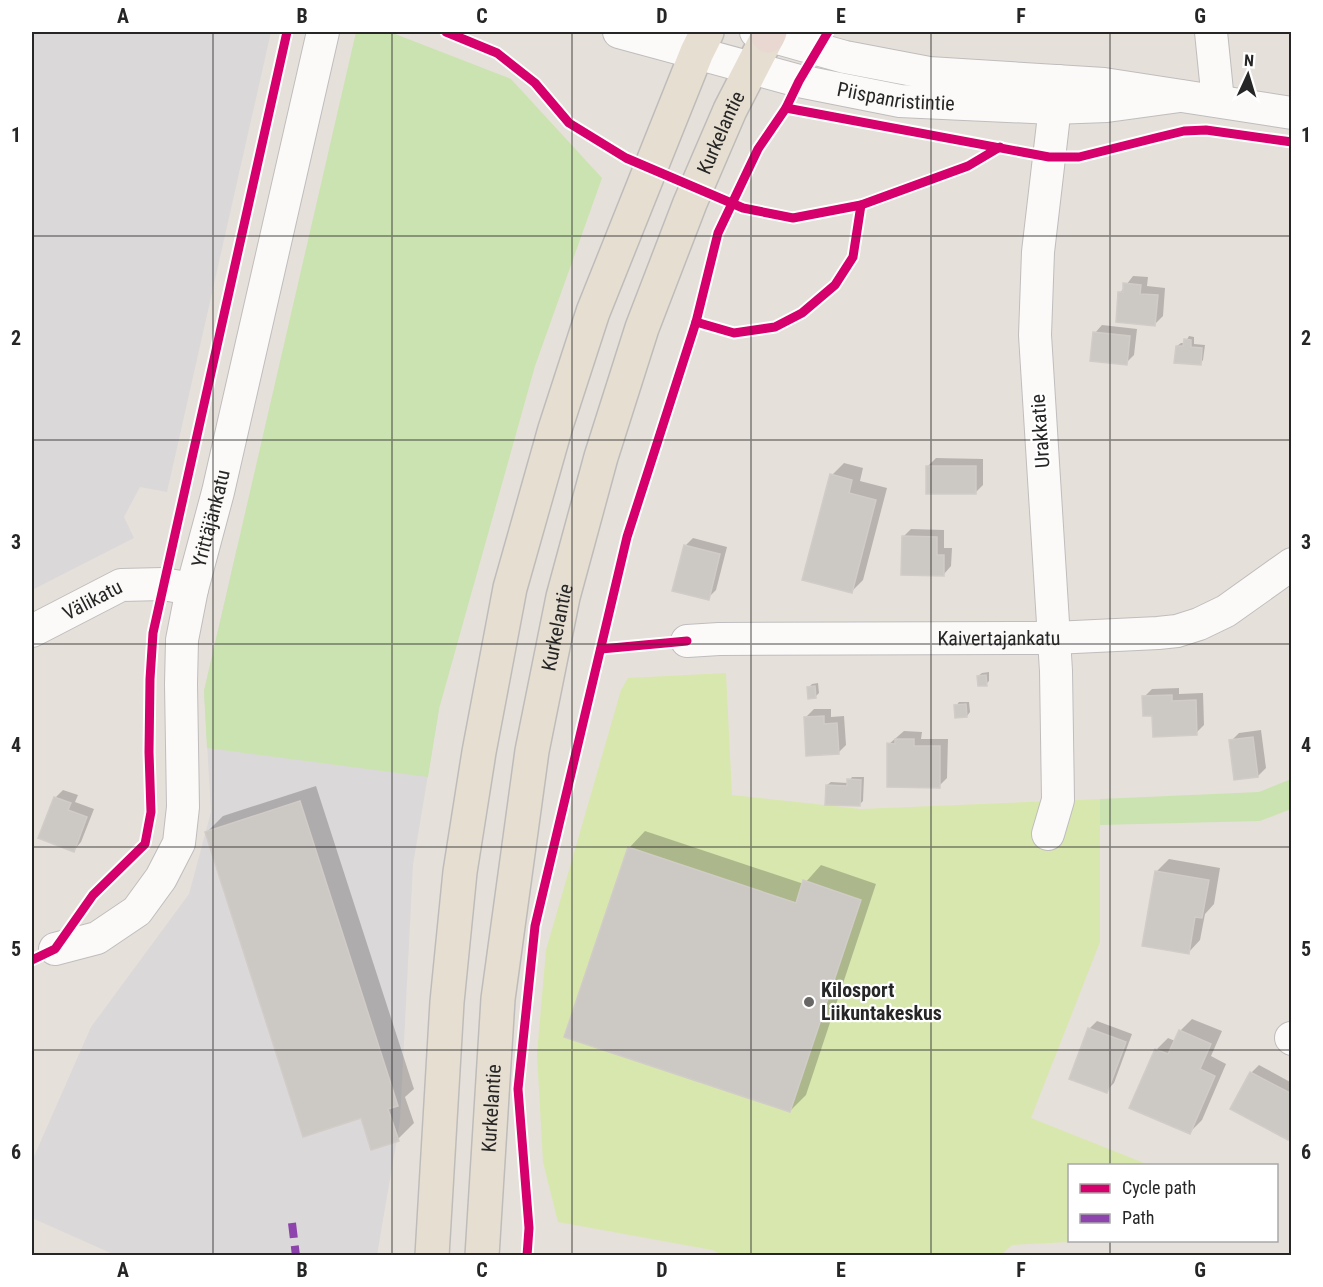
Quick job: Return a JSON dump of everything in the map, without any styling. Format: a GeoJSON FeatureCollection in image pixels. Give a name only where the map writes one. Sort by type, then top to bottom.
{"type":"FeatureCollection","features":[{"type":"Feature","properties":{"kind":"main road","name":"Kurkelantie"},"geometry":{"type":"LineString","coordinates":[[482,1256],[498,999],[532,751],[563,597],[602,457],[642,328],[690,203],[730,111],[752,68],[765,33]]}},
{"type":"Feature","properties":{"kind":"main road"},"geometry":{"type":"LineString","coordinates":[[432,1256],[447,1002],[460,872],[479,752],[510,588],[555,429],[593,312],[702,42]]}},
{"type":"Feature","properties":{"kind":"street","name":"Yrittäjänkatu"},"geometry":{"type":"LineString","coordinates":[[55,950],[97,938],[137,910],[161,878],[179,843],[183,807],[180,684],[182,640],[323,32]]}},
{"type":"Feature","properties":{"kind":"street","name":"Piispanristintie"},"geometry":{"type":"LineString","coordinates":[[619,32],[702,42],[752,68],[841,91],[900,101],[1056,94]]}},
{"type":"Feature","properties":{"kind":"street"},"geometry":{"type":"LineString","coordinates":[[1211,32],[1218,101]]}},
{"type":"Feature","properties":{"kind":"street","name":"Piispanristintie"},"geometry":{"type":"LineString","coordinates":[[765,33],[845,57],[1056,94],[1107,106],[1180,96],[1292,113]]}},
{"type":"Feature","properties":{"kind":"street","name":"Urakkatie"},"geometry":{"type":"LineString","coordinates":[[1048,834],[1058,800],[1058,781],[1054,638],[1035,335],[1038,252],[1056,94]]}},
{"type":"Feature","properties":{"kind":"street","name":"Kaivertajankatu"},"geometry":{"type":"LineString","coordinates":[[687,641],[1054,638],[1177,631],[1199,624],[1226,611],[1292,564]]}},
{"type":"Feature","properties":{"kind":"street","name":"Välikatu"},"geometry":{"type":"LineString","coordinates":[[32,631],[121,585],[163,584],[192,589]]}},
{"type":"Feature","properties":{"kind":"shaded area"},"geometry":{"type":"Polygon","coordinates":[[[32,32],[271,32],[167,492],[140,487],[124,517],[134,538],[32,590],[32,32]]]}},
{"type":"Feature","properties":{"kind":"shaded area"},"geometry":{"type":"Polygon","coordinates":[[[237,548],[439,709],[413,865],[400,1121],[377,1255],[115,1255],[32,1218],[32,1161],[91,1027],[189,894],[211,812],[204,691],[237,548]]]}},
{"type":"Feature","properties":{"kind":"green space"},"geometry":{"type":"Polygon","coordinates":[[[356,32],[390,32],[511,79],[602,178],[535,366],[439,709],[428,777],[207,748],[204,691],[356,32]]]}},
{"type":"Feature","properties":{"kind":"green space","name":"Kilosport Liikuntakeskus"},"geometry":{"type":"Polygon","coordinates":[[[726,673],[732,795],[861,809],[1100,799],[1100,942],[1031,1118],[1146,1164],[1068,1164],[1068,1242],[1012,1245],[1000,1256],[725,1256],[712,1250],[558,1222],[543,1162],[537,1054],[546,950],[621,690],[628,678],[726,673]]]}},
{"type":"Feature","properties":{"kind":"green space"},"geometry":{"type":"Polygon","coordinates":[[[1291,779],[1291,809],[1260,821],[1100,825],[1100,799],[1259,792],[1291,779]]]}},
{"type":"Feature","properties":{"kind":"building"},"geometry":{"type":"Polygon","coordinates":[[[1123,283],[1141,285],[1140,294],[1158,295],[1155,326],[1116,322],[1118,292],[1123,292],[1123,283]]]}},
{"type":"Feature","properties":{"kind":"building"},"geometry":{"type":"Polygon","coordinates":[[[1093,332],[1130,336],[1127,365],[1090,361],[1093,332]]]}},
{"type":"Feature","properties":{"kind":"building"},"geometry":{"type":"Polygon","coordinates":[[[1184,339],[1191,340],[1191,347],[1202,348],[1201,365],[1174,363],[1176,346],[1183,346],[1184,339]]]}},
{"type":"Feature","properties":{"kind":"building"},"geometry":{"type":"Polygon","coordinates":[[[926,466],[976,466],[976,494],[926,494],[926,466]]]}},
{"type":"Feature","properties":{"kind":"building"},"geometry":{"type":"Polygon","coordinates":[[[830,474],[852,480],[849,493],[876,500],[852,593],[802,580],[830,474]]]}},
{"type":"Feature","properties":{"kind":"building"},"geometry":{"type":"Polygon","coordinates":[[[902,536],[937,537],[937,555],[944,555],[944,576],[901,575],[902,536]]]}},
{"type":"Feature","properties":{"kind":"building"},"geometry":{"type":"Polygon","coordinates":[[[684,545],[720,554],[709,600],[672,591],[684,545]]]}},
{"type":"Feature","properties":{"kind":"building"},"geometry":{"type":"Polygon","coordinates":[[[986,675],[987,686],[978,686],[977,676],[986,675]]]}},
{"type":"Feature","properties":{"kind":"building"},"geometry":{"type":"Polygon","coordinates":[[[815,686],[816,698],[808,699],[807,687],[815,686]]]}},
{"type":"Feature","properties":{"kind":"building"},"geometry":{"type":"Polygon","coordinates":[[[1172,695],[1172,701],[1196,700],[1197,735],[1153,737],[1152,716],[1143,716],[1142,696],[1172,695]]]}},
{"type":"Feature","properties":{"kind":"building"},"geometry":{"type":"Polygon","coordinates":[[[966,704],[967,717],[955,718],[954,705],[966,704]]]}},
{"type":"Feature","properties":{"kind":"building"},"geometry":{"type":"Polygon","coordinates":[[[824,716],[824,724],[837,723],[839,754],[806,756],[804,717],[824,716]]]}},
{"type":"Feature","properties":{"kind":"building"},"geometry":{"type":"Polygon","coordinates":[[[1253,737],[1258,777],[1234,780],[1229,740],[1253,737]]]}},
{"type":"Feature","properties":{"kind":"building"},"geometry":{"type":"Polygon","coordinates":[[[895,739],[914,739],[914,746],[940,746],[940,788],[887,787],[887,743],[895,744],[895,739]]]}},
{"type":"Feature","properties":{"kind":"building"},"geometry":{"type":"Polygon","coordinates":[[[847,779],[861,780],[860,806],[825,805],[826,785],[847,786],[847,779]]]}},
{"type":"Feature","properties":{"kind":"building"},"geometry":{"type":"Polygon","coordinates":[[[54,797],[71,803],[68,810],[87,817],[74,852],[38,838],[54,797]]]}},
{"type":"Feature","properties":{"kind":"building"},"geometry":{"type":"Polygon","coordinates":[[[300,801],[398,1106],[388,1109],[399,1141],[371,1150],[361,1118],[303,1137],[205,832],[300,801]]]}},
{"type":"Feature","properties":{"kind":"building"},"geometry":{"type":"Polygon","coordinates":[[[628,847],[796,903],[803,880],[861,900],[790,1112],[564,1037],[628,847]]]}},
{"type":"Feature","properties":{"kind":"building"},"geometry":{"type":"Polygon","coordinates":[[[1155,871],[1209,880],[1202,918],[1195,917],[1189,954],[1142,946],[1155,871]]]}},
{"type":"Feature","properties":{"kind":"building"},"geometry":{"type":"Polygon","coordinates":[[[1088,1028],[1126,1042],[1107,1093],[1069,1079],[1088,1028]]]}},
{"type":"Feature","properties":{"kind":"building"},"geometry":{"type":"Polygon","coordinates":[[[1179,1030],[1211,1044],[1200,1069],[1215,1076],[1190,1134],[1129,1108],[1155,1049],[1168,1054],[1179,1030]]]}},
{"type":"Feature","properties":{"kind":"building"},"geometry":{"type":"Polygon","coordinates":[[[1250,1072],[1292,1094],[1292,1134],[1288,1140],[1230,1109],[1250,1072]]]}},
{"type":"Feature","properties":{"kind":"marked path"},"geometry":{"type":"LineString","coordinates":[[292,1223],[296,1256]]}},
{"type":"Feature","properties":{"kind":"cycle path"},"geometry":{"type":"LineString","coordinates":[[32,960],[55,949],[93,895],[145,844],[151,812],[149,752],[153,633],[287,32]]}},
{"type":"Feature","properties":{"kind":"cycle path"},"geometry":{"type":"LineString","coordinates":[[446,32],[497,53],[535,83],[569,123],[626,158],[743,208],[793,218],[861,205],[968,166],[1000,147]]}},
{"type":"Feature","properties":{"kind":"cycle path"},"geometry":{"type":"LineString","coordinates":[[527,1256],[529,1228],[518,1089],[535,926],[627,537],[696,322],[718,233],[758,149],[786,108],[828,32]]}},
{"type":"Feature","properties":{"kind":"cycle path"},"geometry":{"type":"LineString","coordinates":[[786,108],[1049,157],[1079,157],[1184,131],[1206,130],[1292,142]]}},
{"type":"Feature","properties":{"kind":"cycle path"},"geometry":{"type":"LineString","coordinates":[[696,322],[734,333],[775,327],[802,313],[835,285],[853,257],[861,205]]}},
{"type":"Feature","properties":{"kind":"cycle path"},"geometry":{"type":"LineString","coordinates":[[601,649],[687,641]]}},
{"type":"Feature","properties":{"kind":"place","name":"Kilosport Liikuntakeskus"},"geometry":{"type":"Point","coordinates":[809,1002]}}]}
